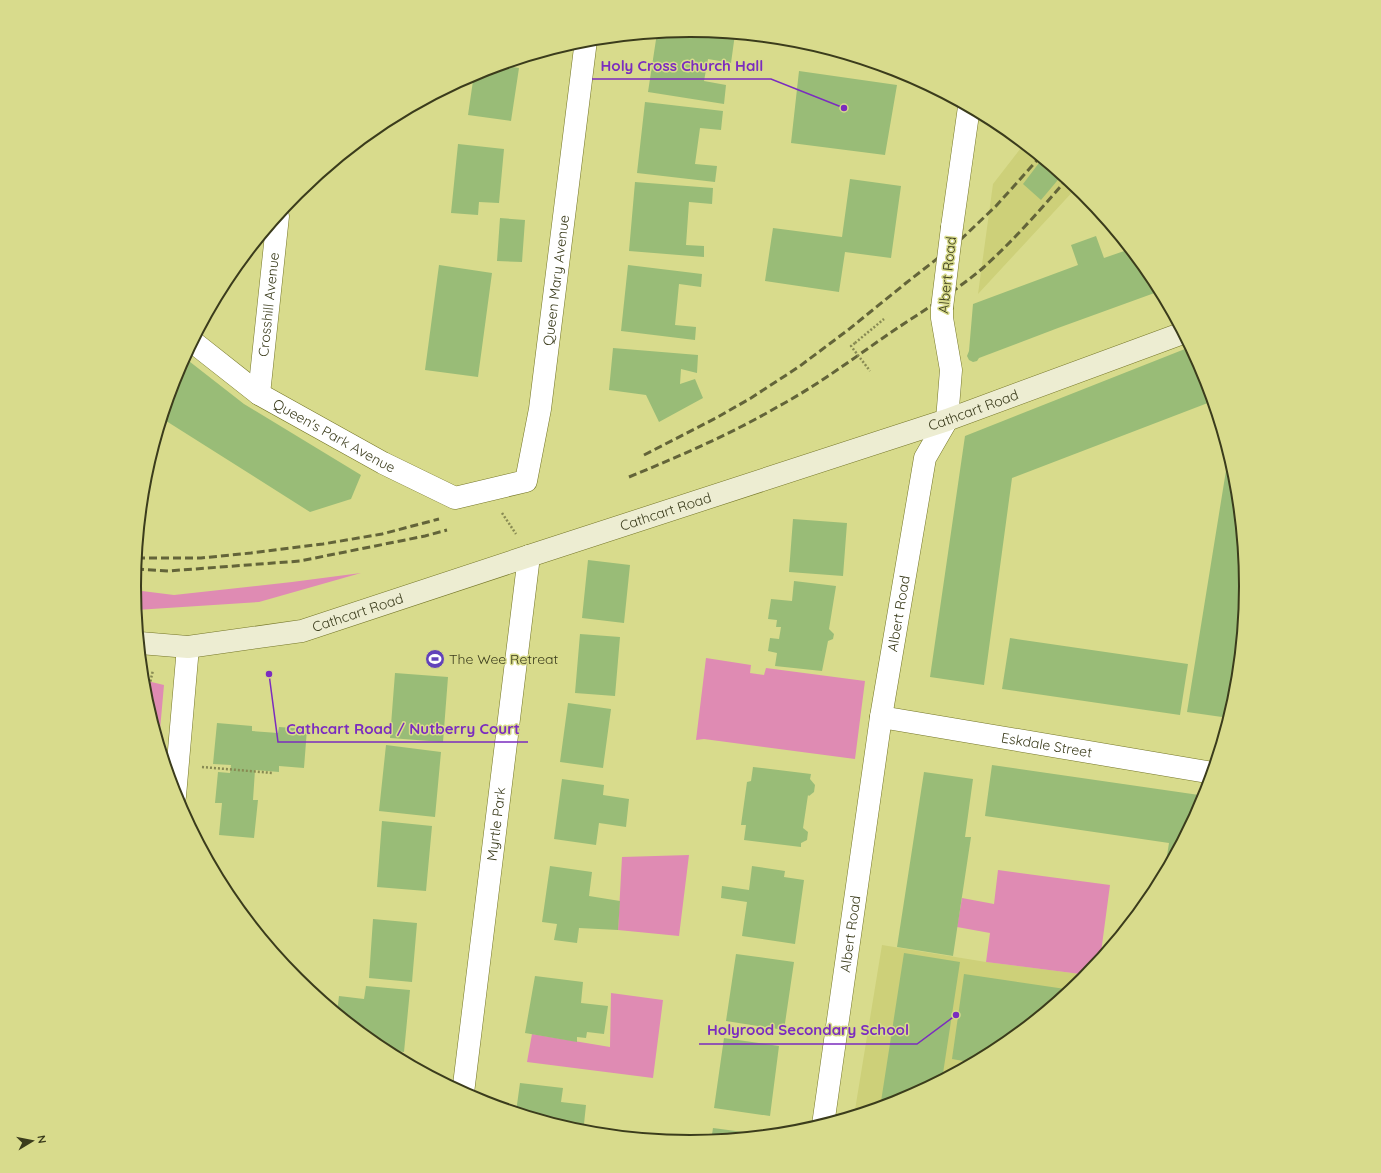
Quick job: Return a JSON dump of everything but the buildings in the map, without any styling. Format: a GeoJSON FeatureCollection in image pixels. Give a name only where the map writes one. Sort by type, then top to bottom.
{"type":"FeatureCollection","features":[{"type":"Feature","properties":{"kind":"street","name":"Queen Mary Avenue"},"geometry":{"type":"LineString","coordinates":[[488,491],[526,481],[540,409],[585,48]]}},
{"type":"Feature","properties":{"kind":"street","name":"Albert Road"},"geometry":{"type":"LineString","coordinates":[[825,1119],[881,717],[925,458],[947,420],[951,370],[942,318],[942,308],[968,113]]}},
{"type":"Feature","properties":{"kind":"street","name":"Crosshill Avenue"},"geometry":{"type":"LineString","coordinates":[[259,394],[277,224]]}},
{"type":"Feature","properties":{"kind":"street","name":"Cathcart Road"},"geometry":{"type":"LineString","coordinates":[[149,644],[188,647],[302,631],[947,420],[1178,335]]}},
{"type":"Feature","properties":{"kind":"street","name":"Queen's Park Avenue"},"geometry":{"type":"LineString","coordinates":[[197,345],[259,394],[383,463],[455,498],[488,491]]}},
{"type":"Feature","properties":{"kind":"street","name":"Myrtle Park"},"geometry":{"type":"LineString","coordinates":[[464,1087],[529,556]]}},
{"type":"Feature","properties":{"kind":"street"},"geometry":{"type":"LineString","coordinates":[[177,780],[188,647]]}},
{"type":"Feature","properties":{"kind":"street","name":"Eskdale Street"},"geometry":{"type":"LineString","coordinates":[[881,717],[1208,772]]}},
{"type":"Feature","properties":{"kind":"path"},"geometry":{"type":"LineString","coordinates":[[870,370],[851,346],[884,319]]}},
{"type":"Feature","properties":{"kind":"path"},"geometry":{"type":"LineString","coordinates":[[488,491],[529,556]]}},
{"type":"Feature","properties":{"kind":"path"},"geometry":{"type":"LineString","coordinates":[[149,644],[149,676]]}},
{"type":"Feature","properties":{"kind":"path"},"geometry":{"type":"LineString","coordinates":[[178,765],[272,773]]}},
{"type":"Feature","properties":{"kind":"shaded area"},"geometry":{"type":"Polygon","coordinates":[[[1021,148],[1053,173],[1073,192],[978,294],[993,184],[1021,148]]]}},
{"type":"Feature","properties":{"kind":"shaded area"},"geometry":{"type":"Polygon","coordinates":[[[361,573],[259,602],[142,610],[141,591],[174,595],[361,573]]]}},
{"type":"Feature","properties":{"kind":"shaded area"},"geometry":{"type":"Polygon","coordinates":[[[706,658],[751,665],[750,673],[764,675],[766,668],[865,681],[855,759],[704,739],[696,740],[706,658]]]}},
{"type":"Feature","properties":{"kind":"shaded area"},"geometry":{"type":"Polygon","coordinates":[[[150,682],[164,685],[160,729],[150,682]]]}},
{"type":"Feature","properties":{"kind":"shaded area"},"geometry":{"type":"Polygon","coordinates":[[[689,855],[679,936],[618,930],[622,857],[689,855]]]}},
{"type":"Feature","properties":{"kind":"shaded area"},"geometry":{"type":"Polygon","coordinates":[[[998,870],[1110,885],[1101,952],[1080,974],[986,962],[990,933],[957,927],[962,898],[994,904],[998,870]]]}},
{"type":"Feature","properties":{"kind":"shaded area"},"geometry":{"type":"Polygon","coordinates":[[[882,945],[986,962],[1080,974],[1053,1000],[1025,1022],[996,1043],[965,1062],[934,1079],[901,1094],[855,1111],[882,945]]]}},
{"type":"Feature","properties":{"kind":"shaded area"},"geometry":{"type":"Polygon","coordinates":[[[611,993],[663,1000],[653,1078],[527,1062],[532,1034],[610,1047],[611,993]]]}},
{"type":"Feature","properties":{"kind":"railway"},"geometry":{"type":"LineString","coordinates":[[644,455],[716,418],[751,398],[800,366],[848,330],[956,244],[996,206],[1037,160]]}},
{"type":"Feature","properties":{"kind":"railway"},"geometry":{"type":"LineString","coordinates":[[629,477],[686,453],[742,426],[793,398],[836,371],[950,293],[984,267],[1017,235],[1063,183]]}},
{"type":"Feature","properties":{"kind":"railway"},"geometry":{"type":"LineString","coordinates":[[142,558],[201,558],[323,544],[382,534],[439,519]]}},
{"type":"Feature","properties":{"kind":"railway"},"geometry":{"type":"LineString","coordinates":[[141,569],[168,571],[300,561],[425,536],[447,530]]}},
{"type":"Feature","properties":{"kind":"place","name":"Holy Cross Church Hall"},"geometry":{"type":"Point","coordinates":[844,108]}},
{"type":"Feature","properties":{"kind":"place","name":"The Wee Retreat"},"geometry":{"type":"Point","coordinates":[435,659]}},
{"type":"Feature","properties":{"kind":"place","name":"Cathcart Road / Nutberry Court"},"geometry":{"type":"Point","coordinates":[269,674]}},
{"type":"Feature","properties":{"kind":"place","name":"Holyrood Secondary School"},"geometry":{"type":"Point","coordinates":[956,1015]}}]}
